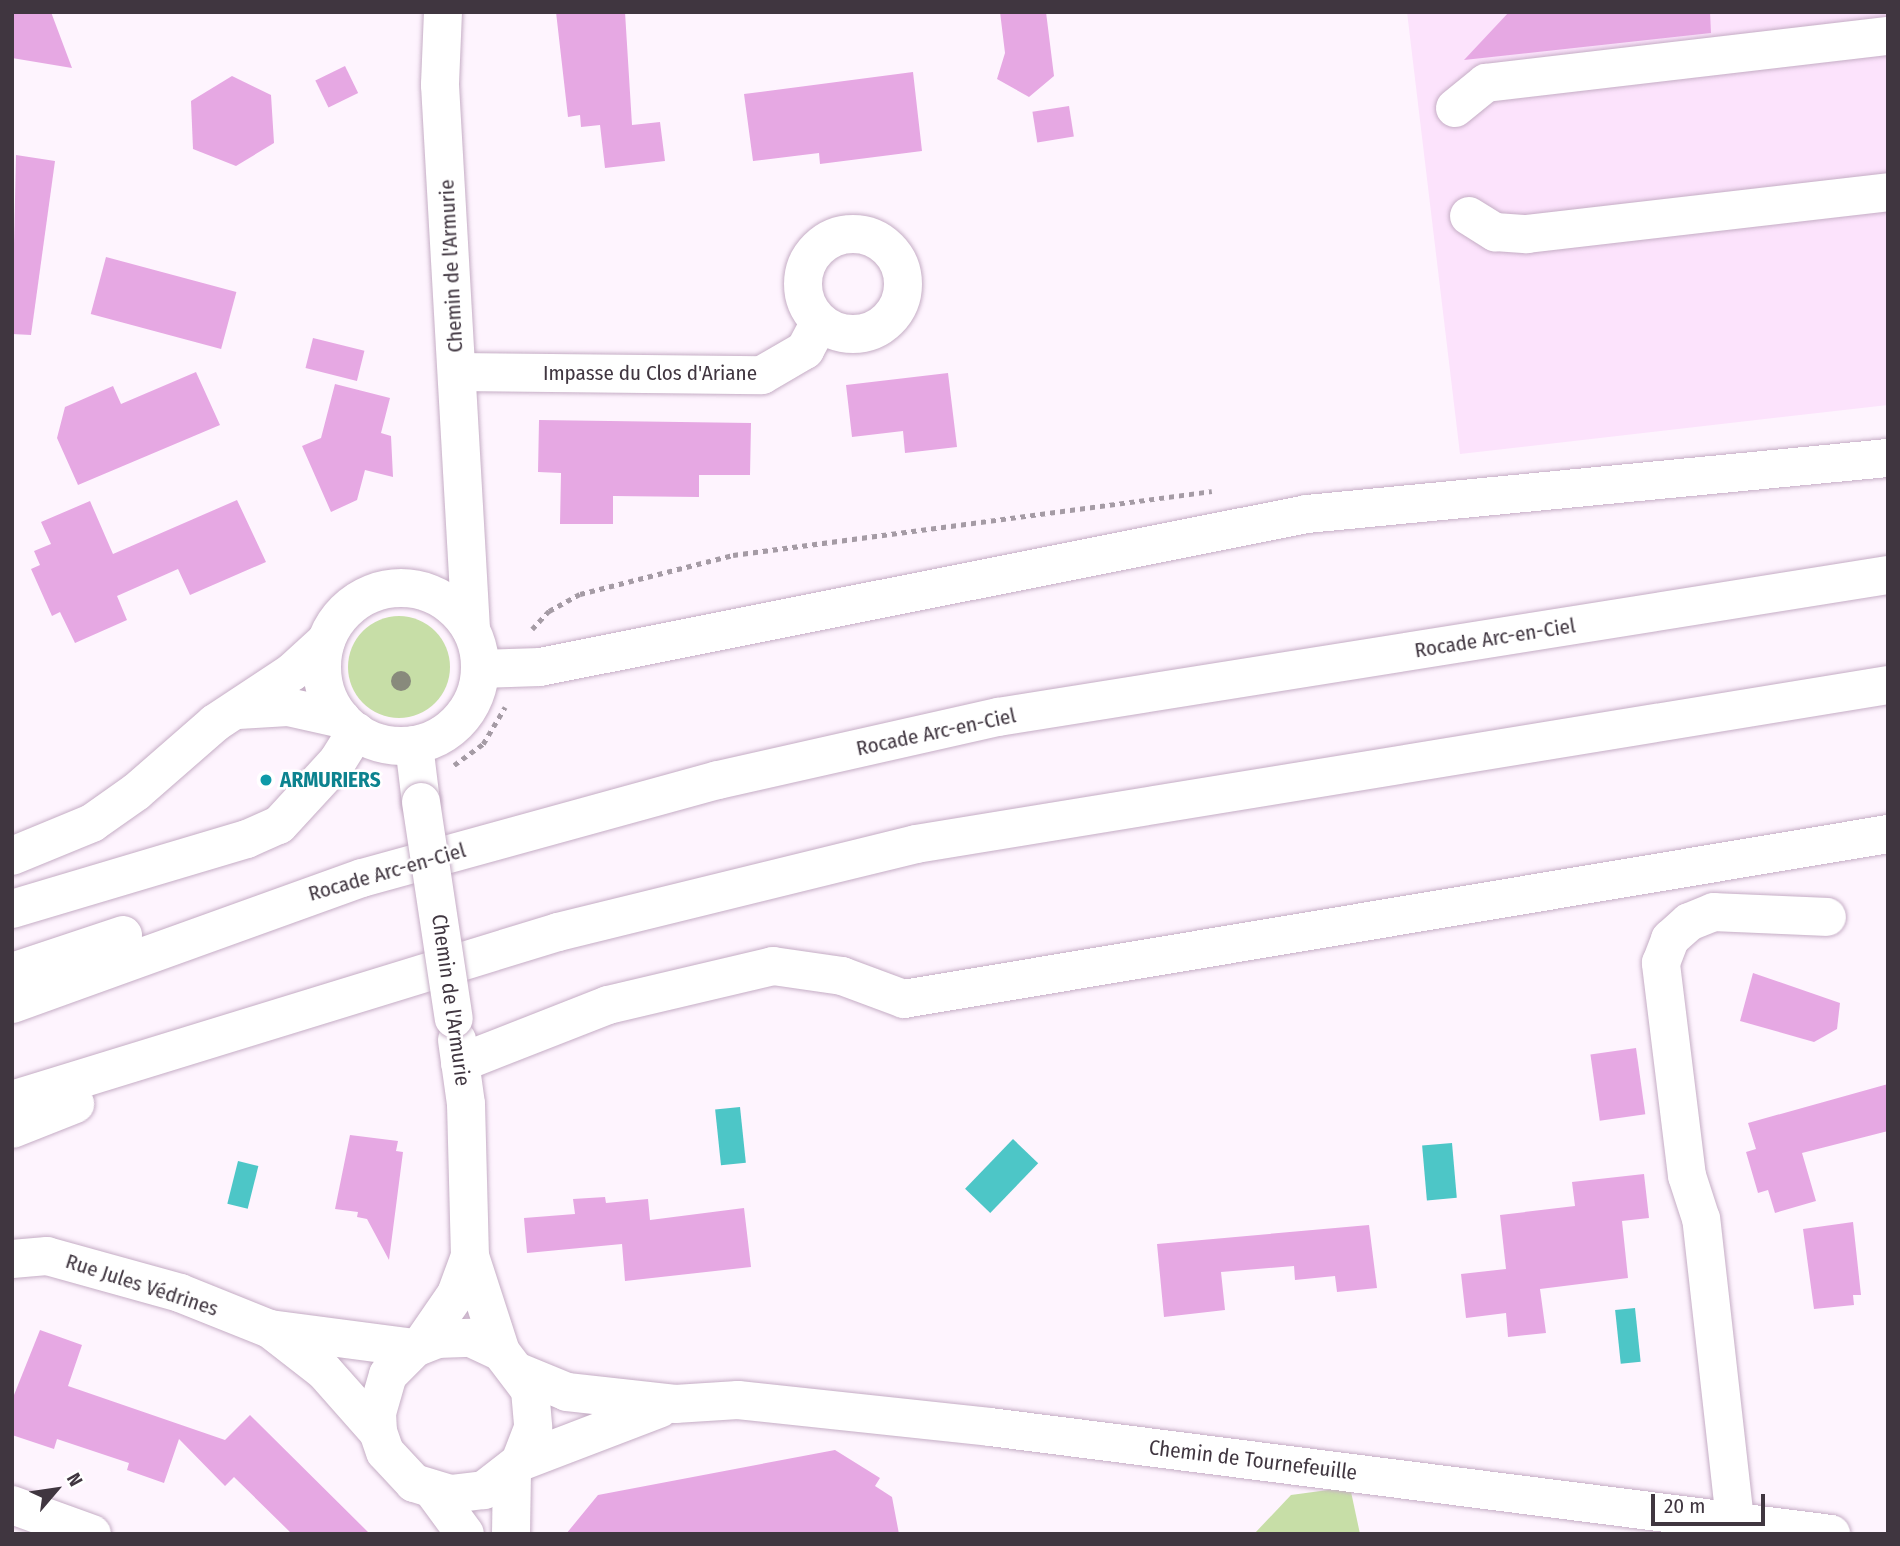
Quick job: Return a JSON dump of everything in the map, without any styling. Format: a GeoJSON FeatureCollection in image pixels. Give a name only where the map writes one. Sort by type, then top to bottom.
{"type":"FeatureCollection","features":[{"type":"Feature","properties":{"kind":"main road","name":"Chemin de l'Armurie"},"geometry":{"type":"LineString","coordinates":[[443,12],[440,86],[466,480],[463,520],[471,629]]}},
{"type":"Feature","properties":{"kind":"main road"},"geometry":{"type":"LineString","coordinates":[[1455,108],[1486,83],[1888,36]]}},
{"type":"Feature","properties":{"kind":"main road"},"geometry":{"type":"LineString","coordinates":[[1469,216],[1495,232],[1527,234],[1888,192]]}},
{"type":"Feature","properties":{"kind":"main road","name":"Impasse du Clos d'Ariane"},"geometry":{"type":"LineString","coordinates":[[457,372],[762,375],[805,350],[819,324]]}},
{"type":"Feature","properties":{"kind":"main road"},"geometry":{"type":"LineString","coordinates":[[480,669],[565,662],[1307,514],[1888,458]]}},
{"type":"Feature","properties":{"kind":"main road","name":"Chemin de l'Armurie"},"geometry":{"type":"LineString","coordinates":[[406,587],[431,569],[463,520]]}},
{"type":"Feature","properties":{"kind":"main road","name":"Rocade Arc-en-Ciel"},"geometry":{"type":"LineString","coordinates":[[12,1004],[244,916],[718,780],[998,717],[1888,575]]}},
{"type":"Feature","properties":{"kind":"main road"},"geometry":{"type":"LineString","coordinates":[[12,909],[247,839],[279,825],[337,762],[349,726],[323,682],[326,641],[335,623],[357,601],[406,587],[443,600],[471,629],[480,669],[475,696],[461,719],[440,736],[414,745],[394,746],[349,726],[288,707],[238,710]]}},
{"type":"Feature","properties":{"kind":"main road"},"geometry":{"type":"LineString","coordinates":[[12,856],[92,822],[136,792],[215,723],[238,710],[326,641]]}},
{"type":"Feature","properties":{"kind":"main road"},"geometry":{"type":"LineString","coordinates":[[12,1100],[124,1063],[558,932],[916,844],[1888,685]]}},
{"type":"Feature","properties":{"kind":"main road","name":"Chemin de l'Armurie"},"geometry":{"type":"LineString","coordinates":[[414,745],[460,1063],[470,1256],[511,1362]]}},
{"type":"Feature","properties":{"kind":"main road"},"geometry":{"type":"LineString","coordinates":[[460,1063],[607,1005],[773,966],[842,976],[905,999],[1888,834]]}},
{"type":"Feature","properties":{"kind":"main road"},"geometry":{"type":"LineString","coordinates":[[1735,1520],[1701,1219],[1687,1176],[1661,963],[1670,939],[1689,922],[1714,912],[1826,917]]}},
{"type":"Feature","properties":{"kind":"main road"},"geometry":{"type":"LineString","coordinates":[[12,972],[188,914],[244,916]]}},
{"type":"Feature","properties":{"kind":"main road"},"geometry":{"type":"LineString","coordinates":[[12,1129],[85,1101],[124,1063]]}},
{"type":"Feature","properties":{"kind":"main road","name":"Rue Jules Védrines"},"geometry":{"type":"LineString","coordinates":[[12,1259],[47,1256],[180,1293],[270,1329],[418,1346]]}},
{"type":"Feature","properties":{"kind":"main road","name":"Chemin de l'Armurie"},"geometry":{"type":"LineString","coordinates":[[418,1346],[456,1294],[470,1256]]}},
{"type":"Feature","properties":{"kind":"main road","name":"Rue Jules Védrines"},"geometry":{"type":"LineString","coordinates":[[270,1329],[324,1371],[378,1432]]}},
{"type":"Feature","properties":{"kind":"main road"},"geometry":{"type":"LineString","coordinates":[[466,1534],[434,1492],[398,1470],[378,1432],[380,1393],[400,1360],[418,1346],[454,1336],[511,1362],[534,1408],[531,1436],[516,1467],[511,1534]]}},
{"type":"Feature","properties":{"kind":"main road","name":"Chemin de Tournefeuille"},"geometry":{"type":"LineString","coordinates":[[511,1362],[567,1392],[675,1404],[738,1400],[951,1423],[1831,1534]]}},
{"type":"Feature","properties":{"kind":"main road","name":"Chemin de Tournefeuille"},"geometry":{"type":"LineString","coordinates":[[516,1467],[610,1423],[675,1404]]}},
{"type":"Feature","properties":{"kind":"main road"},"geometry":{"type":"LineString","coordinates":[[434,1492],[467,1494],[516,1467]]}},
{"type":"Feature","properties":{"kind":"main road"},"geometry":{"type":"LineString","coordinates":[[12,1505],[92,1534]]}},
{"type":"Feature","properties":{"kind":"shaded area"},"geometry":{"type":"Polygon","coordinates":[[[1407,12],[1888,12],[1888,405],[1460,454],[1407,12]]]}},
{"type":"Feature","properties":{"kind":"green space"},"geometry":{"type":"Polygon","coordinates":[[[399,616],[418,620],[435,631],[446,648],[450,667],[446,686],[435,703],[418,714],[399,718],[380,714],[363,703],[352,686],[348,667],[352,648],[363,631],[380,620],[399,616]]]}},
{"type":"Feature","properties":{"kind":"green space"},"geometry":{"type":"Polygon","coordinates":[[[1350,1487],[1360,1534],[1254,1534],[1291,1495],[1350,1487]]]}},
{"type":"Feature","properties":{"kind":"water"},"geometry":{"type":"Polygon","coordinates":[[[740,1107],[746,1163],[721,1165],[715,1110],[740,1107]]]}},
{"type":"Feature","properties":{"kind":"water"},"geometry":{"type":"Polygon","coordinates":[[[1013,1139],[1038,1163],[990,1213],[965,1189],[1013,1139]]]}},
{"type":"Feature","properties":{"kind":"water"},"geometry":{"type":"Polygon","coordinates":[[[1452,1143],[1457,1198],[1427,1200],[1422,1146],[1452,1143]]]}},
{"type":"Feature","properties":{"kind":"water"},"geometry":{"type":"Polygon","coordinates":[[[238,1161],[258,1166],[248,1209],[227,1204],[238,1161]]]}},
{"type":"Feature","properties":{"kind":"water"},"geometry":{"type":"Polygon","coordinates":[[[1635,1308],[1641,1362],[1621,1364],[1615,1310],[1635,1308]]]}},
{"type":"Feature","properties":{"kind":"building"},"geometry":{"type":"Polygon","coordinates":[[[12,12],[51,12],[72,68],[12,58],[12,12]]]}},
{"type":"Feature","properties":{"kind":"building"},"geometry":{"type":"Polygon","coordinates":[[[556,12],[625,12],[632,125],[660,122],[665,161],[605,168],[600,125],[581,127],[580,115],[568,117],[556,12]]]}},
{"type":"Feature","properties":{"kind":"building"},"geometry":{"type":"Polygon","coordinates":[[[1000,12],[1046,12],[1054,76],[1029,97],[997,79],[1005,53],[1000,12]]]}},
{"type":"Feature","properties":{"kind":"building"},"geometry":{"type":"Polygon","coordinates":[[[1509,12],[1710,12],[1711,33],[1464,60],[1509,12]]]}},
{"type":"Feature","properties":{"kind":"building"},"geometry":{"type":"Polygon","coordinates":[[[345,66],[358,93],[328,107],[315,80],[345,66]]]}},
{"type":"Feature","properties":{"kind":"building"},"geometry":{"type":"Polygon","coordinates":[[[913,72],[922,151],[820,164],[819,153],[753,161],[744,94],[913,72]]]}},
{"type":"Feature","properties":{"kind":"building"},"geometry":{"type":"Polygon","coordinates":[[[232,76],[271,95],[274,143],[236,166],[193,149],[191,101],[232,76]]]}},
{"type":"Feature","properties":{"kind":"building"},"geometry":{"type":"Polygon","coordinates":[[[1069,106],[1074,137],[1037,142],[1032,112],[1069,106]]]}},
{"type":"Feature","properties":{"kind":"building"},"geometry":{"type":"Polygon","coordinates":[[[16,155],[55,161],[31,335],[12,334],[16,155]]]}},
{"type":"Feature","properties":{"kind":"building"},"geometry":{"type":"Polygon","coordinates":[[[106,257],[236,292],[221,349],[91,314],[106,257]]]}},
{"type":"Feature","properties":{"kind":"building"},"geometry":{"type":"Polygon","coordinates":[[[313,338],[364,351],[357,381],[306,368],[313,338]]]}},
{"type":"Feature","properties":{"kind":"building"},"geometry":{"type":"Polygon","coordinates":[[[196,372],[220,425],[78,485],[57,438],[65,407],[113,386],[121,404],[196,372]]]}},
{"type":"Feature","properties":{"kind":"building"},"geometry":{"type":"Polygon","coordinates":[[[948,373],[957,447],[905,453],[903,431],[852,437],[846,385],[948,373]]]}},
{"type":"Feature","properties":{"kind":"building"},"geometry":{"type":"Polygon","coordinates":[[[335,384],[390,398],[381,433],[391,436],[393,477],[365,470],[357,500],[331,512],[302,446],[321,438],[335,384]]]}},
{"type":"Feature","properties":{"kind":"building"},"geometry":{"type":"Polygon","coordinates":[[[539,420],[751,423],[750,475],[699,475],[699,497],[613,496],[613,524],[560,524],[561,473],[538,472],[539,420]]]}},
{"type":"Feature","properties":{"kind":"building"},"geometry":{"type":"Polygon","coordinates":[[[237,500],[266,562],[190,595],[178,569],[117,596],[127,620],[75,643],[60,612],[52,616],[31,569],[40,565],[34,551],[51,544],[41,522],[90,501],[113,554],[237,500]]]}},
{"type":"Feature","properties":{"kind":"building"},"geometry":{"type":"Polygon","coordinates":[[[1753,973],[1840,1003],[1837,1029],[1814,1042],[1740,1021],[1753,973]]]}},
{"type":"Feature","properties":{"kind":"building"},"geometry":{"type":"Polygon","coordinates":[[[1636,1048],[1645,1114],[1600,1121],[1590,1054],[1636,1048]]]}},
{"type":"Feature","properties":{"kind":"building"},"geometry":{"type":"Polygon","coordinates":[[[1888,1084],[1888,1131],[1802,1153],[1816,1201],[1775,1213],[1768,1190],[1758,1193],[1746,1152],[1756,1149],[1748,1123],[1888,1084]]]}},
{"type":"Feature","properties":{"kind":"building"},"geometry":{"type":"Polygon","coordinates":[[[350,1135],[398,1141],[396,1151],[403,1152],[389,1260],[367,1219],[357,1217],[358,1212],[335,1209],[350,1135]]]}},
{"type":"Feature","properties":{"kind":"building"},"geometry":{"type":"Polygon","coordinates":[[[1644,1174],[1649,1218],[1622,1221],[1628,1278],[1540,1289],[1546,1333],[1508,1337],[1506,1313],[1466,1318],[1461,1274],[1506,1269],[1500,1215],[1575,1206],[1572,1182],[1644,1174]]]}},
{"type":"Feature","properties":{"kind":"building"},"geometry":{"type":"Polygon","coordinates":[[[605,1197],[606,1203],[648,1199],[650,1220],[744,1208],[751,1267],[625,1281],[622,1244],[527,1253],[524,1218],[575,1214],[573,1199],[605,1197]]]}},
{"type":"Feature","properties":{"kind":"building"},"geometry":{"type":"Polygon","coordinates":[[[1853,1222],[1861,1295],[1853,1295],[1854,1305],[1814,1309],[1803,1229],[1853,1222]]]}},
{"type":"Feature","properties":{"kind":"building"},"geometry":{"type":"Polygon","coordinates":[[[1369,1225],[1377,1288],[1337,1292],[1335,1276],[1295,1280],[1294,1266],[1221,1272],[1225,1310],[1164,1317],[1157,1244],[1369,1225]]]}},
{"type":"Feature","properties":{"kind":"building"},"geometry":{"type":"Polygon","coordinates":[[[40,1330],[82,1345],[68,1386],[225,1440],[250,1415],[370,1534],[292,1534],[234,1477],[225,1486],[179,1439],[164,1483],[127,1470],[129,1463],[57,1439],[54,1449],[12,1435],[12,1400],[40,1330]]]}},
{"type":"Feature","properties":{"kind":"building"},"geometry":{"type":"Polygon","coordinates":[[[835,1450],[880,1478],[875,1486],[892,1497],[899,1534],[566,1534],[598,1495],[835,1450]]]}},
{"type":"Feature","properties":{"kind":"place","name":"ARMURIERS"},"geometry":{"type":"Point","coordinates":[266,780]}}]}
